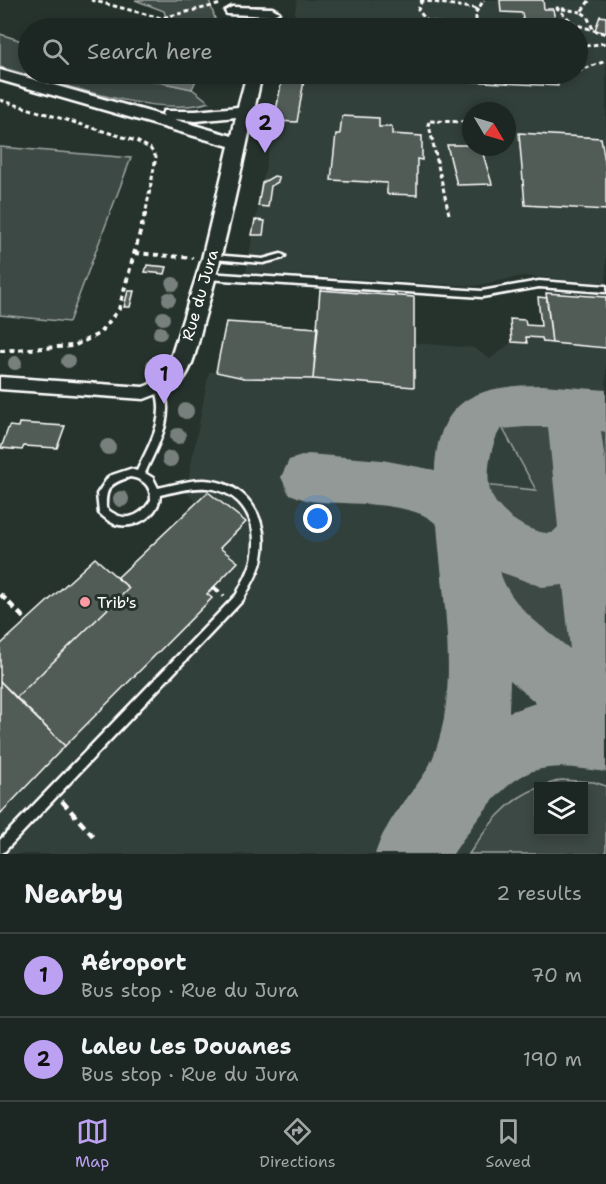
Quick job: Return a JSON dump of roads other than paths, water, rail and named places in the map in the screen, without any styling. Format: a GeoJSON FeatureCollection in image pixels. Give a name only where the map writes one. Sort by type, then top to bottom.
{"type":"FeatureCollection","features":[{"type":"Feature","properties":{"kind":"street"},"geometry":{"type":"LineString","coordinates":[[229,5],[274,6]]}},
{"type":"Feature","properties":{"kind":"street"},"geometry":{"type":"LineString","coordinates":[[0,75],[18,80]]}},
{"type":"Feature","properties":{"kind":"street"},"geometry":{"type":"LineString","coordinates":[[33,84],[238,142]]}},
{"type":"Feature","properties":{"kind":"street","name":"Rue du Jura"},"geometry":{"type":"LineString","coordinates":[[159,387],[170,381],[178,370],[211,264],[252,84]]}},
{"type":"Feature","properties":{"kind":"street"},"geometry":{"type":"LineString","coordinates":[[135,112],[196,116],[245,111]]}},
{"type":"Feature","properties":{"kind":"street"},"geometry":{"type":"LineString","coordinates":[[0,383],[144,393],[159,387]]}},
{"type":"Feature","properties":{"kind":"lane"},"geometry":{"type":"LineString","coordinates":[[211,264],[263,261],[281,256]]}},
{"type":"Feature","properties":{"kind":"lane"},"geometry":{"type":"LineString","coordinates":[[211,264],[483,294],[539,284],[606,289]]}},
{"type":"Feature","properties":{"kind":"lane"},"geometry":{"type":"LineString","coordinates":[[140,474],[160,428],[164,412],[163,394],[159,387]]}},
{"type":"Feature","properties":{"kind":"lane"},"geometry":{"type":"LineString","coordinates":[[140,474],[153,484],[156,492],[151,509],[135,520],[116,521],[107,517],[102,510],[100,502],[105,486],[121,475],[140,474]]}},
{"type":"Feature","properties":{"kind":"lane"},"geometry":{"type":"LineString","coordinates":[[0,848],[240,597],[257,561],[261,537],[257,519],[244,499],[228,489],[207,484],[156,492]]}},
{"type":"Feature","properties":{"kind":"place","name":"Laleu Les Douanes"},"geometry":{"type":"Point","coordinates":[265,153]}},
{"type":"Feature","properties":{"kind":"place","name":"Aéroport"},"geometry":{"type":"Point","coordinates":[164,404]}},
{"type":"Feature","properties":{"kind":"place","name":"Trib's"},"geometry":{"type":"Point","coordinates":[85,602]}}]}
